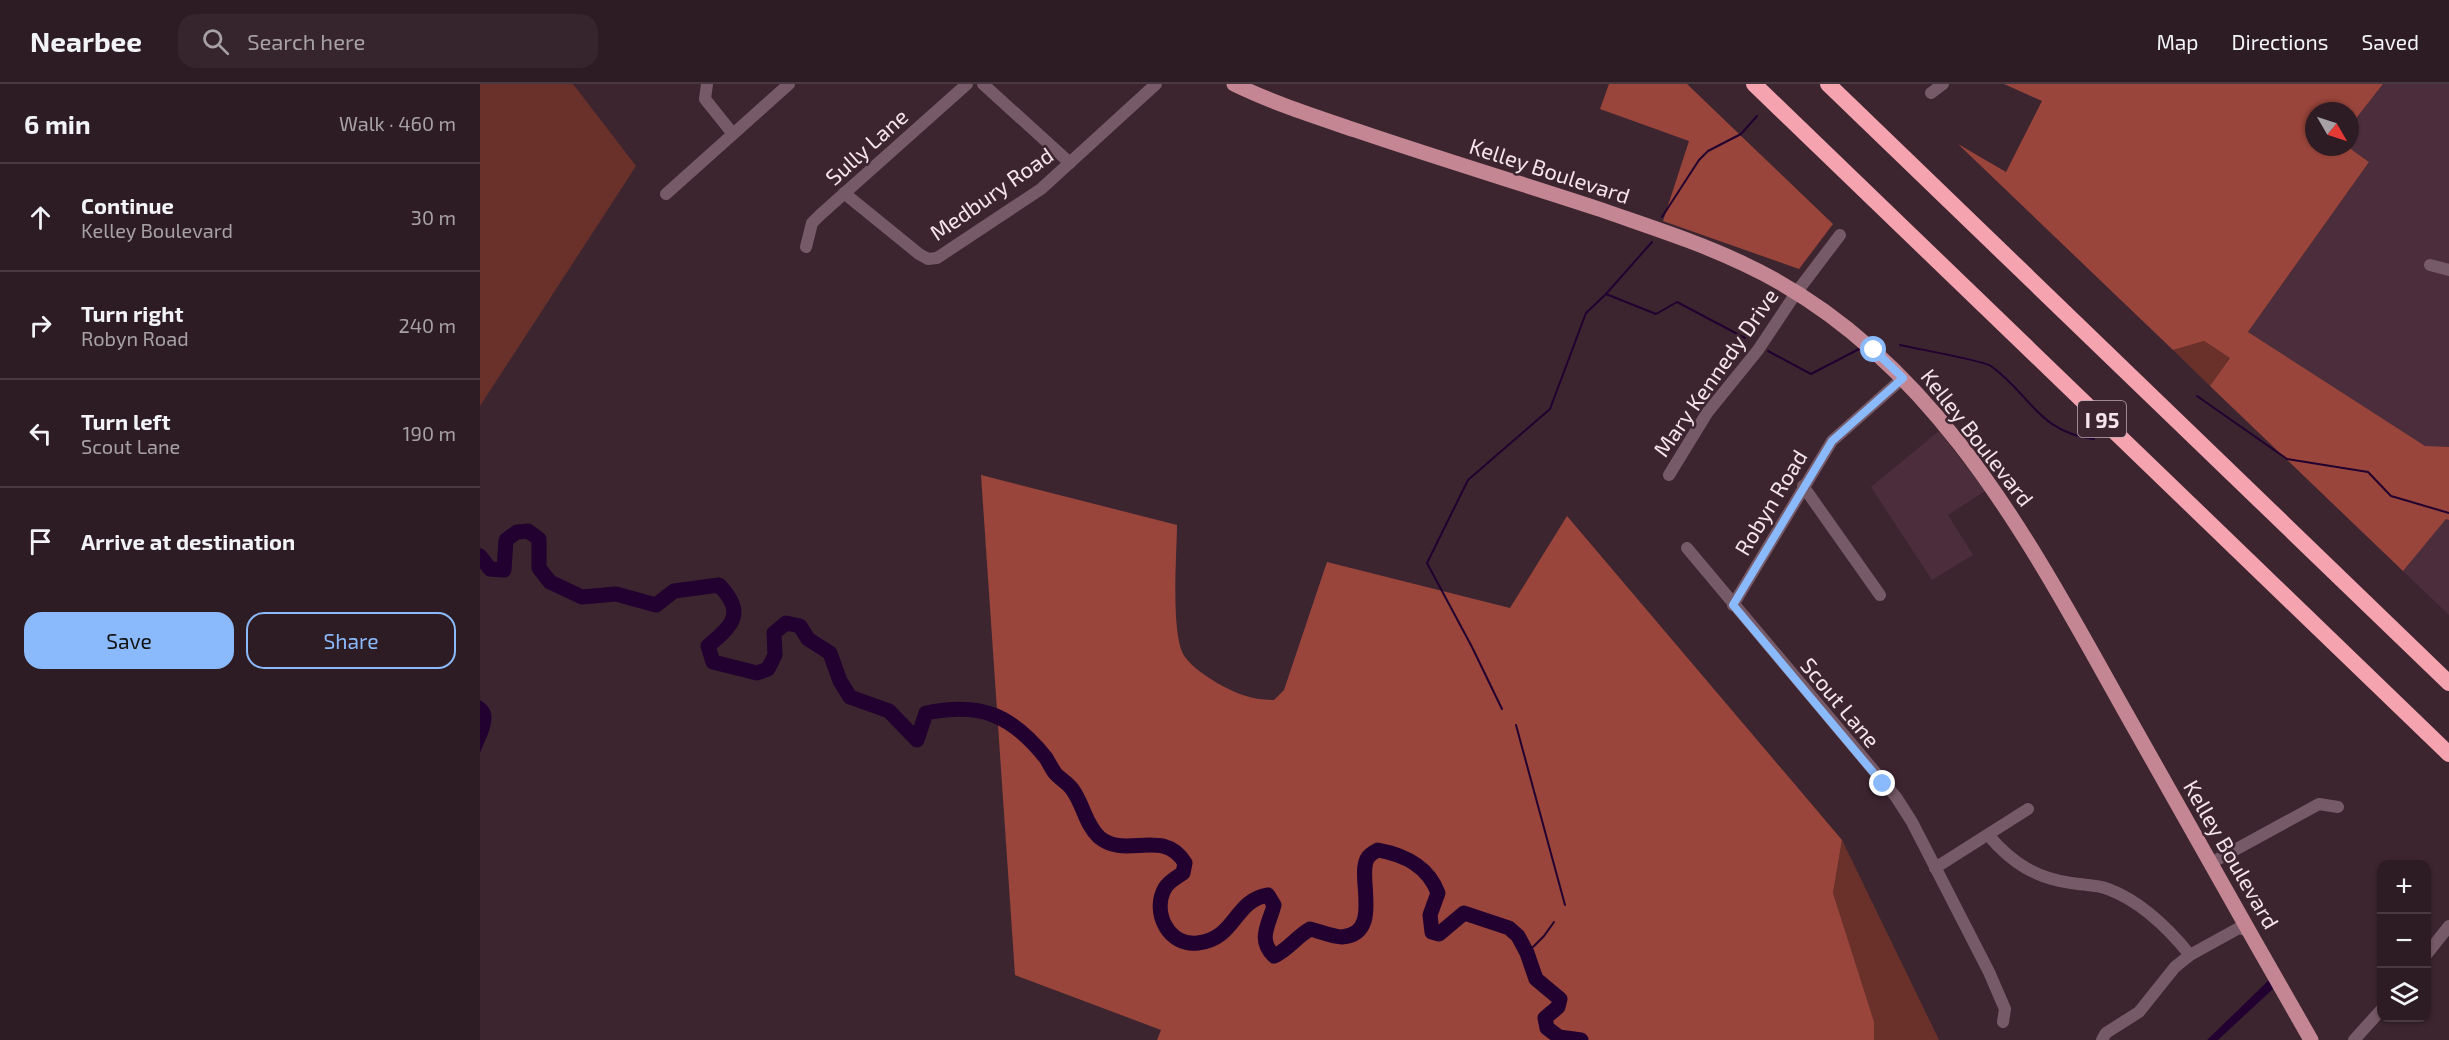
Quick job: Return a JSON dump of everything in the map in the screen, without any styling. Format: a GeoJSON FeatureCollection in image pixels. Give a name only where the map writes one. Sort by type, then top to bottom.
{"type":"FeatureCollection","features":[{"type":"Feature","properties":{"kind":"highway","name":"I 95"},"geometry":{"type":"LineString","coordinates":[[1754,84],[2449,754]]}},
{"type":"Feature","properties":{"kind":"highway","name":"I 95"},"geometry":{"type":"LineString","coordinates":[[1828,84],[2449,683]]}},
{"type":"Feature","properties":{"kind":"main road","name":"Kelley Boulevard"},"geometry":{"type":"LineString","coordinates":[[1234,84],[1259,96],[1374,136],[1666,232],[1747,265],[1796,293],[1847,327],[1903,378],[1965,449],[2010,514],[2064,601],[2311,1040]]}},
{"type":"Feature","properties":{"kind":"street"},"geometry":{"type":"LineString","coordinates":[[707,84],[705,99],[733,134]]}},
{"type":"Feature","properties":{"kind":"street"},"geometry":{"type":"LineString","coordinates":[[666,194],[789,84]]}},
{"type":"Feature","properties":{"kind":"street","name":"Sully Lane"},"geometry":{"type":"LineString","coordinates":[[806,247],[812,223],[967,84]]}},
{"type":"Feature","properties":{"kind":"street"},"geometry":{"type":"LineString","coordinates":[[983,84],[1071,163]]}},
{"type":"Feature","properties":{"kind":"street","name":"Medbury Road"},"geometry":{"type":"LineString","coordinates":[[844,193],[928,259],[939,257],[1017,207],[1071,163],[1156,84]]}},
{"type":"Feature","properties":{"kind":"street"},"geometry":{"type":"LineString","coordinates":[[1931,93],[1943,84]]}},
{"type":"Feature","properties":{"kind":"street","name":"Mary Kennedy Drive"},"geometry":{"type":"LineString","coordinates":[[1669,475],[1707,413],[1758,350],[1796,293],[1840,235]]}},
{"type":"Feature","properties":{"kind":"street"},"geometry":{"type":"LineString","coordinates":[[2430,265],[2449,270]]}},
{"type":"Feature","properties":{"kind":"street","name":"Robyn Road"},"geometry":{"type":"LineString","coordinates":[[1733,605],[1803,486],[1841,431],[1903,378]]}},
{"type":"Feature","properties":{"kind":"street"},"geometry":{"type":"LineString","coordinates":[[1803,486],[1880,595]]}},
{"type":"Feature","properties":{"kind":"street","name":"Scout Lane"},"geometry":{"type":"LineString","coordinates":[[1687,548],[1896,797],[1935,868],[2005,1009],[2003,1022]]}},
{"type":"Feature","properties":{"kind":"street"},"geometry":{"type":"LineString","coordinates":[[2211,863],[2319,804],[2338,807]]}},
{"type":"Feature","properties":{"kind":"street"},"geometry":{"type":"LineString","coordinates":[[1935,868],[1989,836],[2028,809]]}},
{"type":"Feature","properties":{"kind":"street"},"geometry":{"type":"LineString","coordinates":[[1989,836],[2007,856],[2032,873],[2067,883],[2105,888],[2129,899],[2168,931],[2190,955]]}},
{"type":"Feature","properties":{"kind":"street"},"geometry":{"type":"LineString","coordinates":[[2431,950],[2449,926]]}},
{"type":"Feature","properties":{"kind":"street"},"geometry":{"type":"LineString","coordinates":[[2102,1040],[2106,1032],[2139,1012],[2175,967],[2190,955],[2239,928],[2249,931]]}},
{"type":"Feature","properties":{"kind":"street"},"geometry":{"type":"LineString","coordinates":[[2354,1040],[2377,1015]]}},
{"type":"Feature","properties":{"kind":"shaded area"},"geometry":{"type":"Polygon","coordinates":[[[480,84],[573,84],[636,166],[480,406],[480,84]]]}},
{"type":"Feature","properties":{"kind":"shaded area"},"geometry":{"type":"Polygon","coordinates":[[[1609,84],[1687,84],[1833,224],[1799,269],[1663,221],[1689,141],[1600,109],[1609,84]]]}},
{"type":"Feature","properties":{"kind":"shaded area"},"geometry":{"type":"Polygon","coordinates":[[[2004,84],[2383,84],[2359,115],[2359,102],[2305,102],[2305,156],[2359,155],[2369,162],[2248,332],[2425,446],[2449,447],[2449,520],[2446,519],[2403,571],[2210,386],[2230,358],[2204,341],[2173,350],[1958,144],[2006,172],[2042,101],[2004,84]]]}},
{"type":"Feature","properties":{"kind":"shaded area"},"geometry":{"type":"Polygon","coordinates":[[[2383,84],[2449,84],[2449,615],[2210,386],[2369,162],[2359,155],[2359,115],[2383,84]]]}},
{"type":"Feature","properties":{"kind":"shaded area"},"geometry":{"type":"Polygon","coordinates":[[[2204,341],[2230,358],[2210,386],[2173,350],[2204,341]]]}},
{"type":"Feature","properties":{"kind":"shaded area"},"geometry":{"type":"Polygon","coordinates":[[[1939,431],[1985,491],[1948,515],[1973,555],[1932,580],[1871,487],[1939,431]]]}},
{"type":"Feature","properties":{"kind":"shaded area"},"geometry":{"type":"Polygon","coordinates":[[[981,475],[1177,525],[1177,632],[1185,657],[1200,672],[1224,687],[1244,696],[1266,700],[1274,700],[1284,690],[1327,562],[1510,608],[1567,516],[1842,840],[1833,893],[1874,1022],[1874,1040],[1157,1040],[1161,1030],[1015,975],[981,475]]]}},
{"type":"Feature","properties":{"kind":"shaded area"},"geometry":{"type":"Polygon","coordinates":[[[480,700],[487,705],[492,717],[480,753],[480,700]]]}},
{"type":"Feature","properties":{"kind":"shaded area"},"geometry":{"type":"Polygon","coordinates":[[[1842,840],[1939,1040],[1874,1040],[1874,1025],[1833,893],[1842,840]]]}},
{"type":"Feature","properties":{"kind":"shaded area"},"geometry":{"type":"Polygon","coordinates":[[[2269,980],[2274,988],[2218,1040],[2207,1040],[2269,980]]]}},
{"type":"Feature","properties":{"kind":"waterway"},"geometry":{"type":"LineString","coordinates":[[1662,217],[1699,160],[1708,151],[1741,134],[1757,116]]}},
{"type":"Feature","properties":{"kind":"waterway"},"geometry":{"type":"LineString","coordinates":[[1606,294],[1652,242]]}},
{"type":"Feature","properties":{"kind":"waterway"},"geometry":{"type":"LineString","coordinates":[[1502,709],[1427,563],[1468,480],[1550,409],[1586,313],[1606,294],[1656,314],[1677,302],[1745,338]]}},
{"type":"Feature","properties":{"kind":"waterway"},"geometry":{"type":"LineString","coordinates":[[1900,345],[1991,366],[2047,420],[2060,429],[2094,439]]}},
{"type":"Feature","properties":{"kind":"waterway"},"geometry":{"type":"LineString","coordinates":[[1768,351],[1811,374],[1859,349]]}},
{"type":"Feature","properties":{"kind":"waterway"},"geometry":{"type":"LineString","coordinates":[[2197,396],[2287,459],[2368,472],[2391,496],[2449,513]]}},
{"type":"Feature","properties":{"kind":"waterway"},"geometry":{"type":"LineString","coordinates":[[480,556],[490,569],[504,570],[506,540],[517,532],[528,531],[539,539],[539,568],[550,582],[582,597],[616,594],[656,605],[674,591],[719,585],[732,603],[734,611],[730,625],[708,646],[713,662],[757,673],[768,669],[775,655],[774,633],[786,623],[800,626],[808,639],[830,653],[840,681],[850,697],[889,711],[917,740],[926,713],[963,709],[993,715],[1007,722],[1033,743],[1055,773],[1070,787],[1090,826],[1099,837],[1120,846],[1155,845],[1176,852],[1185,863],[1183,873],[1165,888],[1160,907],[1165,926],[1171,934],[1188,943],[1211,940],[1228,927],[1248,904],[1268,895],[1274,905],[1265,938],[1274,956],[1310,929],[1338,937],[1354,934],[1362,926],[1365,916],[1365,868],[1368,858],[1378,850],[1397,855],[1422,869],[1434,884],[1438,893],[1430,915],[1432,932],[1439,934],[1464,913],[1509,928],[1518,936],[1536,979],[1560,999],[1558,1007],[1545,1018],[1547,1028],[1559,1037],[1581,1040]]}},
{"type":"Feature","properties":{"kind":"waterway"},"geometry":{"type":"LineString","coordinates":[[1516,725],[1565,905]]}},
{"type":"Feature","properties":{"kind":"waterway"},"geometry":{"type":"LineString","coordinates":[[1527,953],[1554,922]]}},
{"type":"Feature","properties":{"kind":"route"},"geometry":{"type":"LineString","coordinates":[[1874,350],[1903,378],[1832,441],[1733,605],[1883,784]]}}]}
